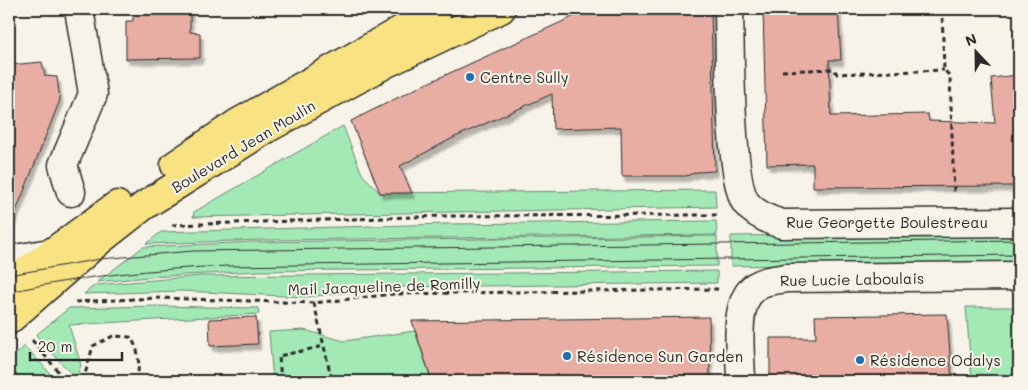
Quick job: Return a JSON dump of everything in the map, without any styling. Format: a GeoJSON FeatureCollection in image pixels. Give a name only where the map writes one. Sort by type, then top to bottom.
{"type":"FeatureCollection","features":[{"type":"Feature","properties":{"kind":"main road","name":"Boulevard Jean Moulin"},"geometry":{"type":"LineString","coordinates":[[9,286],[50,253],[135,192],[236,124],[438,9]]}},
{"type":"Feature","properties":{"kind":"main road","name":"Boulevard Jean Moulin"},"geometry":{"type":"LineString","coordinates":[[19,328],[99,241],[161,195],[268,128],[389,62],[501,9]]}},
{"type":"Feature","properties":{"kind":"street"},"geometry":{"type":"LineString","coordinates":[[71,192],[63,165],[93,94],[79,9]]}},
{"type":"Feature","properties":{"kind":"street","name":"Rue Georgette Boulestreau"},"geometry":{"type":"LineString","coordinates":[[729,9],[737,174],[745,202],[760,215],[782,224],[1019,222]]}},
{"type":"Feature","properties":{"kind":"street"},"geometry":{"type":"LineString","coordinates":[[9,260],[50,253]]}},
{"type":"Feature","properties":{"kind":"street","name":"Rue Lucie Laboulais"},"geometry":{"type":"LineString","coordinates":[[741,381],[740,311],[749,292],[761,283],[786,278],[1019,276]]}},
{"type":"Feature","properties":{"kind":"path"},"geometry":{"type":"LineString","coordinates":[[942,9],[944,70],[950,76],[954,193]]}},
{"type":"Feature","properties":{"kind":"path"},"geometry":{"type":"LineString","coordinates":[[782,71],[834,69],[837,74],[944,70]]}},
{"type":"Feature","properties":{"kind":"path"},"geometry":{"type":"LineString","coordinates":[[167,225],[443,216],[723,215]]}},
{"type":"Feature","properties":{"kind":"path","name":"Mail Jacqueline de Romilly"},"geometry":{"type":"LineString","coordinates":[[70,303],[156,298],[314,303],[393,294],[725,289]]}},
{"type":"Feature","properties":{"kind":"path"},"geometry":{"type":"LineString","coordinates":[[314,303],[332,381]]}},
{"type":"Feature","properties":{"kind":"path"},"geometry":{"type":"LineString","coordinates":[[19,328],[66,381]]}},
{"type":"Feature","properties":{"kind":"path"},"geometry":{"type":"LineString","coordinates":[[83,381],[92,346],[113,336],[130,338],[137,345],[140,362],[137,381]]}},
{"type":"Feature","properties":{"kind":"path"},"geometry":{"type":"LineString","coordinates":[[281,381],[279,356],[324,346]]}},
{"type":"Feature","properties":{"kind":"green space"},"geometry":{"type":"Polygon","coordinates":[[[343,126],[362,174],[380,193],[715,190],[716,207],[193,217],[194,212],[343,126]]]}},
{"type":"Feature","properties":{"kind":"green space"},"geometry":{"type":"Polygon","coordinates":[[[716,221],[717,235],[262,240],[146,244],[161,232],[446,224],[716,221]]]}},
{"type":"Feature","properties":{"kind":"green space"},"geometry":{"type":"Polygon","coordinates":[[[1019,233],[1019,262],[731,266],[731,236],[1019,233]]]}},
{"type":"Feature","properties":{"kind":"green space"},"geometry":{"type":"Polygon","coordinates":[[[717,236],[717,266],[259,271],[97,282],[143,247],[254,242],[717,236]]]}},
{"type":"Feature","properties":{"kind":"green space"},"geometry":{"type":"Polygon","coordinates":[[[717,271],[717,283],[399,287],[306,297],[181,291],[84,294],[95,285],[200,276],[717,271]]]}},
{"type":"Feature","properties":{"kind":"green space"},"geometry":{"type":"Polygon","coordinates":[[[158,306],[258,308],[259,314],[69,325],[81,365],[76,379],[36,335],[69,308],[158,306]]]}},
{"type":"Feature","properties":{"kind":"green space"},"geometry":{"type":"Polygon","coordinates":[[[966,307],[1019,307],[1019,381],[972,381],[966,307]]]}},
{"type":"Feature","properties":{"kind":"green space"},"geometry":{"type":"Polygon","coordinates":[[[304,330],[344,341],[415,331],[432,381],[273,381],[269,332],[304,330]]]}},
{"type":"Feature","properties":{"kind":"green space"},"geometry":{"type":"Polygon","coordinates":[[[25,346],[57,381],[9,381],[9,361],[25,346]]]}},
{"type":"Feature","properties":{"kind":"building"},"geometry":{"type":"Polygon","coordinates":[[[133,9],[190,9],[190,32],[200,33],[200,58],[126,59],[126,21],[133,21],[133,9]]]}},
{"type":"Feature","properties":{"kind":"building"},"geometry":{"type":"Polygon","coordinates":[[[590,9],[711,9],[715,171],[697,172],[686,176],[622,176],[621,127],[553,129],[552,94],[455,137],[400,166],[412,193],[380,193],[351,121],[419,87],[590,9]]]}},
{"type":"Feature","properties":{"kind":"building"},"geometry":{"type":"Polygon","coordinates":[[[763,9],[838,9],[841,60],[829,60],[831,116],[928,114],[929,121],[995,123],[991,78],[1019,75],[1019,186],[813,187],[813,164],[767,165],[763,9]]]}},
{"type":"Feature","properties":{"kind":"building"},"geometry":{"type":"Polygon","coordinates":[[[42,62],[45,76],[57,77],[60,100],[9,229],[9,65],[42,62]]]}},
{"type":"Feature","properties":{"kind":"building","name":"Résidence Odalys"},"geometry":{"type":"Polygon","coordinates":[[[947,314],[952,381],[770,381],[770,338],[816,338],[815,316],[947,314]]]}},
{"type":"Feature","properties":{"kind":"building"},"geometry":{"type":"Polygon","coordinates":[[[256,317],[258,344],[210,346],[209,319],[256,317]]]}},
{"type":"Feature","properties":{"kind":"building","name":"Résidence Sun Garden"},"geometry":{"type":"Polygon","coordinates":[[[709,317],[710,381],[432,381],[412,321],[709,317]]]}},
{"type":"Feature","properties":{"kind":"tram line"},"geometry":{"type":"LineString","coordinates":[[9,275],[100,259],[193,251],[1019,240]]}},
{"type":"Feature","properties":{"kind":"tram line"},"geometry":{"type":"LineString","coordinates":[[9,292],[117,274],[227,266],[1019,255]]}},
{"type":"Feature","properties":{"kind":"place","name":"Centre Sully"},"geometry":{"type":"Point","coordinates":[470,77]}},
{"type":"Feature","properties":{"kind":"place","name":"Résidence Sun Garden"},"geometry":{"type":"Point","coordinates":[567,356]}},
{"type":"Feature","properties":{"kind":"place","name":"Résidence Odalys"},"geometry":{"type":"Point","coordinates":[860,360]}}]}
